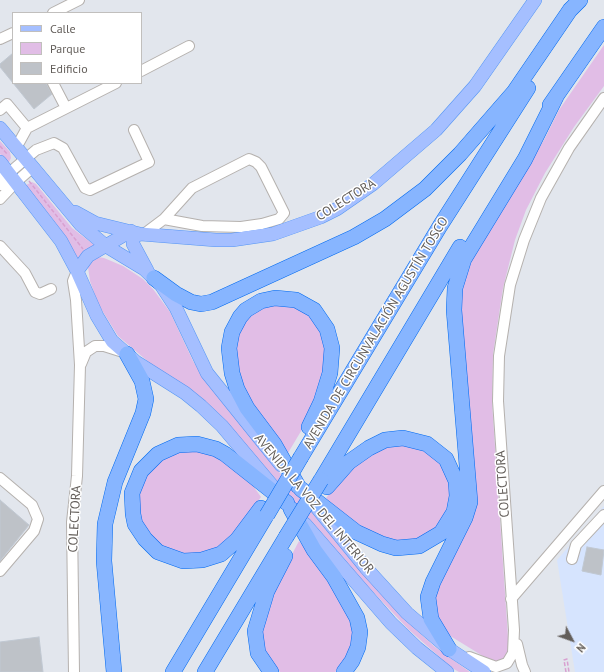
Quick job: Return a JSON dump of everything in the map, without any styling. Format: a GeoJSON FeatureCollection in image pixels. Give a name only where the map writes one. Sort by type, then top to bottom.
{"type":"FeatureCollection","features":[{"type":"Feature","properties":{"kind":"highway"},"geometry":{"type":"LineString","coordinates":[[152,276],[176,294],[191,302],[200,304],[212,302],[354,237],[385,220],[425,189],[470,142],[514,92],[570,10],[580,0]]}},
{"type":"Feature","properties":{"kind":"highway","name":"AVENIDA DE CIRCUNVALACIÓN AGUSTÍN TOSCO"},"geometry":{"type":"LineString","coordinates":[[173,672],[264,511],[292,486],[299,454],[479,163],[541,68],[588,0]]}},
{"type":"Feature","properties":{"kind":"highway"},"geometry":{"type":"LineString","coordinates":[[324,483],[474,225],[556,97],[604,27]]}},
{"type":"Feature","properties":{"kind":"highway"},"geometry":{"type":"LineString","coordinates":[[451,651],[435,628],[428,603],[432,582],[464,522],[470,502],[454,310],[455,288],[460,266],[468,250],[525,160],[556,97]]}},
{"type":"Feature","properties":{"kind":"highway"},"geometry":{"type":"LineString","coordinates":[[271,672],[258,653],[255,631],[267,592],[289,541],[296,506],[324,483],[349,462],[362,452],[385,440],[403,438],[423,442],[440,453],[454,473],[457,496],[454,512],[441,533],[419,546],[396,548],[382,544],[356,532],[292,486],[274,444],[253,417],[241,397],[232,373],[229,356],[232,332],[240,317],[253,305],[275,298],[296,300],[314,310],[324,322],[331,341],[331,365],[325,392],[299,454]]}},
{"type":"Feature","properties":{"kind":"highway"},"geometry":{"type":"LineString","coordinates":[[114,672],[104,561],[105,524],[115,482],[143,413],[146,399],[142,381],[125,353]]}},
{"type":"Feature","properties":{"kind":"highway"},"geometry":{"type":"LineString","coordinates":[[264,511],[237,540],[221,554],[202,560],[183,561],[158,552],[145,540],[136,524],[133,514],[132,493],[141,471],[158,454],[178,445],[198,444],[225,454],[296,506],[314,550],[334,577],[357,618],[360,632],[358,647],[352,661],[344,672]]}},
{"type":"Feature","properties":{"kind":"highway"},"geometry":{"type":"LineString","coordinates":[[205,672],[289,541]]}},
{"type":"Feature","properties":{"kind":"main road","name":"COLECTORA"},"geometry":{"type":"LineString","coordinates":[[60,203],[95,223],[139,233],[216,240],[248,238],[289,230],[321,218],[337,209],[373,184],[406,158],[451,114],[487,70],[535,0]]}},
{"type":"Feature","properties":{"kind":"main road"},"geometry":{"type":"LineString","coordinates":[[0,128],[16,148],[18,171]]}},
{"type":"Feature","properties":{"kind":"main road"},"geometry":{"type":"LineString","coordinates":[[0,162],[18,171],[60,203],[81,225],[106,246],[152,276]]}},
{"type":"Feature","properties":{"kind":"main road","name":"AVENIDA LA VOZ DEL INTERIOR"},"geometry":{"type":"LineString","coordinates":[[18,171],[77,271],[101,324],[112,341],[125,353],[189,396],[211,415],[296,506],[386,617],[417,648],[447,672]]}},
{"type":"Feature","properties":{"kind":"main road"},"geometry":{"type":"LineString","coordinates":[[77,271],[88,256],[106,246],[139,233]]}},
{"type":"Feature","properties":{"kind":"main road"},"geometry":{"type":"LineString","coordinates":[[139,233],[133,237],[133,244],[152,276]]}},
{"type":"Feature","properties":{"kind":"main road","name":"AVENIDA LA VOZ DEL INTERIOR"},"geometry":{"type":"LineString","coordinates":[[152,276],[166,292],[176,308],[202,365],[213,383],[292,486],[388,592],[418,622],[451,651],[484,672]]}},
{"type":"Feature","properties":{"kind":"street"},"geometry":{"type":"LineString","coordinates":[[55,12],[79,0]]}},
{"type":"Feature","properties":{"kind":"street"},"geometry":{"type":"LineString","coordinates":[[0,39],[12,33]]}},
{"type":"Feature","properties":{"kind":"street"},"geometry":{"type":"LineString","coordinates":[[142,70],[190,46]]}},
{"type":"Feature","properties":{"kind":"street"},"geometry":{"type":"LineString","coordinates":[[54,84],[66,108]]}},
{"type":"Feature","properties":{"kind":"street"},"geometry":{"type":"LineString","coordinates":[[16,148],[27,128],[114,84]]}},
{"type":"Feature","properties":{"kind":"street","name":"COLECTORA"},"geometry":{"type":"LineString","coordinates":[[451,651],[491,666],[504,665],[510,660],[514,653],[514,630],[498,401],[499,356],[505,310],[517,262],[541,198],[569,148],[604,98]]}},
{"type":"Feature","properties":{"kind":"street"},"geometry":{"type":"LineString","coordinates":[[0,110],[7,104],[27,128]]}},
{"type":"Feature","properties":{"kind":"street"},"geometry":{"type":"LineString","coordinates":[[0,199],[18,171],[36,150],[54,143],[60,145],[85,188],[90,190],[149,162],[134,130]]}},
{"type":"Feature","properties":{"kind":"street"},"geometry":{"type":"LineString","coordinates":[[139,233],[164,219],[192,188],[249,159],[256,162],[261,168],[284,213],[279,219],[262,224],[241,227],[202,226],[164,219]]}},
{"type":"Feature","properties":{"kind":"street"},"geometry":{"type":"LineString","coordinates":[[0,185],[18,171]]}},
{"type":"Feature","properties":{"kind":"street"},"geometry":{"type":"LineString","coordinates":[[0,246],[25,273],[35,292],[40,294],[51,289]]}},
{"type":"Feature","properties":{"kind":"street","name":"COLECTORA"},"geometry":{"type":"LineString","coordinates":[[74,672],[72,522],[77,476],[80,365],[76,300],[73,284],[77,271]]}},
{"type":"Feature","properties":{"kind":"street"},"geometry":{"type":"LineString","coordinates":[[80,365],[86,352],[95,346],[104,346],[125,353]]}},
{"type":"Feature","properties":{"kind":"street"},"geometry":{"type":"LineString","coordinates":[[0,478],[32,505],[38,519],[34,531],[0,571]]}},
{"type":"Feature","properties":{"kind":"street"},"geometry":{"type":"LineString","coordinates":[[511,599],[604,491]]}},
{"type":"Feature","properties":{"kind":"street"},"geometry":{"type":"LineString","coordinates":[[572,559],[576,545],[604,515]]}},
{"type":"Feature","properties":{"kind":"street","name":"COLECTORA"},"geometry":{"type":"LineString","coordinates":[[514,630],[525,672]]}},
{"type":"Feature","properties":{"kind":"path"},"geometry":{"type":"LineString","coordinates":[[0,146],[18,171],[86,252]]}},
{"type":"Feature","properties":{"kind":"path"},"geometry":{"type":"LineString","coordinates":[[566,672],[564,660],[566,659],[569,672]]}},
{"type":"Feature","properties":{"kind":"shaded area"},"geometry":{"type":"Polygon","coordinates":[[[604,506],[604,672],[575,672],[557,560],[604,506]]]}},
{"type":"Feature","properties":{"kind":"green space"},"geometry":{"type":"Polygon","coordinates":[[[604,45],[604,86],[574,127],[545,173],[526,210],[515,240],[503,288],[493,354],[492,403],[509,652],[502,662],[491,661],[447,634],[442,628],[433,602],[433,597],[469,518],[458,311],[469,258],[544,140],[559,110],[604,45]]]}},
{"type":"Feature","properties":{"kind":"green space"},"geometry":{"type":"Polygon","coordinates":[[[0,141],[10,152],[11,158],[8,164],[0,154],[0,141]]]}},
{"type":"Feature","properties":{"kind":"green space"},"geometry":{"type":"Polygon","coordinates":[[[32,182],[36,184],[72,228],[97,247],[79,260],[58,226],[26,185],[32,182]]]}},
{"type":"Feature","properties":{"kind":"green space"},"geometry":{"type":"Polygon","coordinates":[[[98,257],[123,266],[143,279],[153,289],[170,312],[193,361],[208,385],[350,559],[411,625],[435,647],[470,672],[459,672],[452,668],[408,629],[344,561],[217,412],[197,394],[151,364],[118,336],[98,304],[90,281],[88,267],[94,258],[98,257]]]}},
{"type":"Feature","properties":{"kind":"green space"},"geometry":{"type":"Polygon","coordinates":[[[289,304],[308,313],[323,334],[326,361],[310,416],[288,453],[255,410],[236,371],[236,340],[245,321],[253,313],[270,305],[289,304]]]}},
{"type":"Feature","properties":{"kind":"green space"},"geometry":{"type":"Polygon","coordinates":[[[392,445],[417,446],[443,465],[452,494],[442,523],[423,538],[397,542],[363,530],[338,511],[326,498],[341,479],[367,456],[392,445]]]}},
{"type":"Feature","properties":{"kind":"green space"},"geometry":{"type":"Polygon","coordinates":[[[191,449],[218,456],[251,483],[261,497],[243,522],[223,544],[211,552],[187,555],[159,545],[141,522],[138,494],[149,471],[169,455],[191,449]]]}},
{"type":"Feature","properties":{"kind":"green space"},"geometry":{"type":"Polygon","coordinates":[[[299,541],[323,570],[353,623],[353,644],[339,669],[335,672],[280,672],[265,654],[260,633],[278,581],[299,541]]]}},
{"type":"Feature","properties":{"kind":"building"},"geometry":{"type":"Polygon","coordinates":[[[12,54],[12,82],[0,67],[0,64],[12,54]]]}},
{"type":"Feature","properties":{"kind":"building"},"geometry":{"type":"Polygon","coordinates":[[[14,84],[47,84],[52,94],[34,109],[14,84]]]}},
{"type":"Feature","properties":{"kind":"building"},"geometry":{"type":"Polygon","coordinates":[[[0,500],[29,525],[0,561],[0,500]]]}},
{"type":"Feature","properties":{"kind":"building"},"geometry":{"type":"Polygon","coordinates":[[[587,547],[604,550],[601,575],[582,571],[587,547]]]}},
{"type":"Feature","properties":{"kind":"building"},"geometry":{"type":"Polygon","coordinates":[[[39,637],[43,672],[0,672],[0,642],[39,637]]]}}]}
